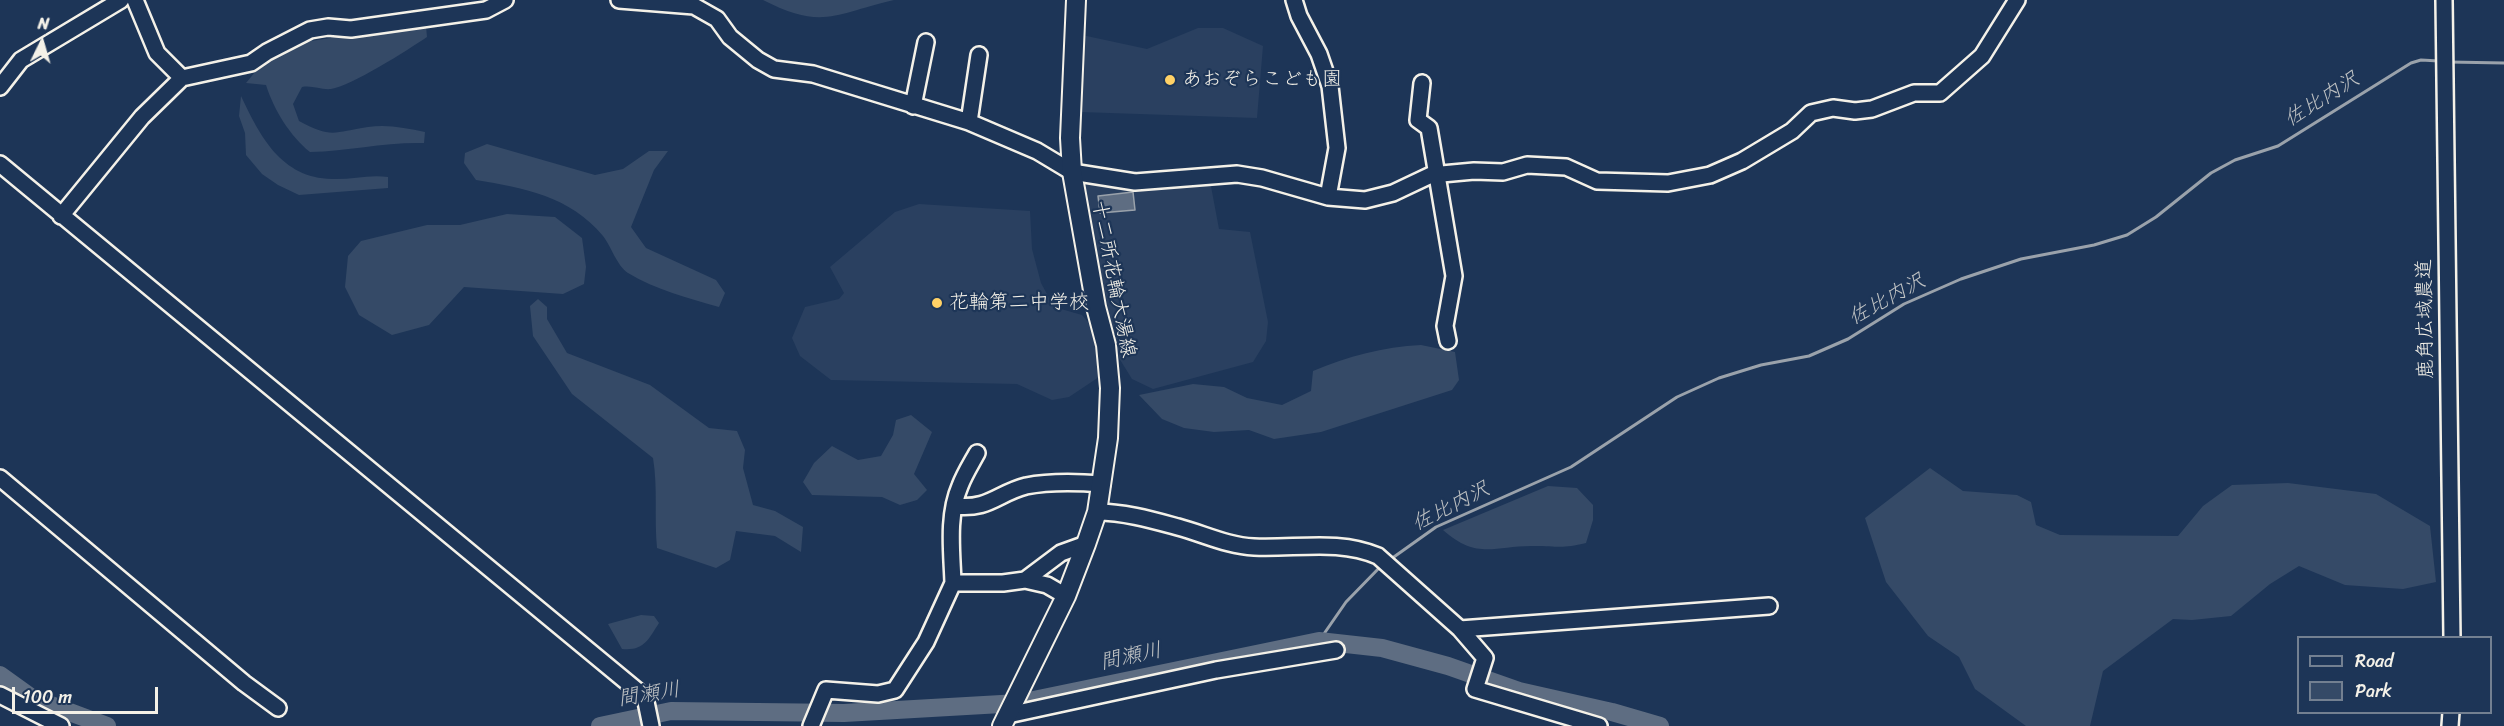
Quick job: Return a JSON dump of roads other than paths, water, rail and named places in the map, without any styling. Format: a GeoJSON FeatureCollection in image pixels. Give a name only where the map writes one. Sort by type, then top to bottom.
{"type":"FeatureCollection","features":[{"type":"Feature","properties":{"kind":"main road","name":"十二所花輪大湯線"},"geometry":{"type":"LineString","coordinates":[[1007,717],[1066,596],[1097,512],[1102,484],[1110,388],[1106,345],[1088,266],[1072,172],[1070,138],[1076,0]]}},
{"type":"Feature","properties":{"kind":"street"},"geometry":{"type":"LineString","coordinates":[[0,87],[21,60],[121,0]]}},
{"type":"Feature","properties":{"kind":"street"},"geometry":{"type":"LineString","coordinates":[[135,0],[157,53],[182,78]]}},
{"type":"Feature","properties":{"kind":"street"},"geometry":{"type":"LineString","coordinates":[[61,216],[142,117],[182,78],[251,63],[310,30],[328,27],[351,29],[486,10],[505,0]]}},
{"type":"Feature","properties":{"kind":"street"},"geometry":{"type":"LineString","coordinates":[[619,0],[694,6],[717,20],[730,37],[758,60],[774,69],[813,74],[969,122],[1036,151],[1072,172],[1135,182],[1237,174],[1262,178],[1328,197],[1365,200],[1393,193],[1437,174],[1474,171],[1503,172],[1527,165],[1566,166],[1597,181],[1668,183],[1710,175],[1767,147],[1792,131],[1811,113],[1833,108],[1855,111],[1872,109],[1914,93],[1940,93],[1982,56],[2017,0]]}},
{"type":"Feature","properties":{"kind":"street"},"geometry":{"type":"LineString","coordinates":[[1294,0],[1299,16],[1319,54],[1330,86],[1337,148],[1328,197]]}},
{"type":"Feature","properties":{"kind":"street","name":"鹿角広域農道"},"geometry":{"type":"LineString","coordinates":[[2444,0],[2443,91],[2452,636]]}},
{"type":"Feature","properties":{"kind":"street"},"geometry":{"type":"LineString","coordinates":[[913,106],[926,42]]}},
{"type":"Feature","properties":{"kind":"street"},"geometry":{"type":"LineString","coordinates":[[969,122],[979,55]]}},
{"type":"Feature","properties":{"kind":"street"},"geometry":{"type":"LineString","coordinates":[[1422,83],[1418,120],[1429,128],[1454,276],[1445,326],[1448,341]]}},
{"type":"Feature","properties":{"kind":"street"},"geometry":{"type":"LineString","coordinates":[[0,164],[645,697],[651,726]]}},
{"type":"Feature","properties":{"kind":"street"},"geometry":{"type":"LineString","coordinates":[[811,726],[826,690],[878,694],[895,690],[926,642],[953,583],[951,544],[955,506],[959,488],[977,453]]}},
{"type":"Feature","properties":{"kind":"street"},"geometry":{"type":"LineString","coordinates":[[0,478],[244,683],[278,708]]}},
{"type":"Feature","properties":{"kind":"street"},"geometry":{"type":"LineString","coordinates":[[955,506],[972,508],[1024,487],[1053,483],[1102,484]]}},
{"type":"Feature","properties":{"kind":"street"},"geometry":{"type":"LineString","coordinates":[[1097,512],[1131,515],[1252,547],[1348,546],[1378,556],[1460,628],[1485,658],[1474,689],[1599,726]]}},
{"type":"Feature","properties":{"kind":"street"},"geometry":{"type":"LineString","coordinates":[[1024,580],[1061,553],[1086,544]]}},
{"type":"Feature","properties":{"kind":"street"},"geometry":{"type":"LineString","coordinates":[[953,583],[1002,583],[1024,580],[1047,585],[1066,596]]}},
{"type":"Feature","properties":{"kind":"street"},"geometry":{"type":"LineString","coordinates":[[1460,628],[1577,622],[1769,606]]}},
{"type":"Feature","properties":{"kind":"street"},"geometry":{"type":"LineString","coordinates":[[1007,717],[1216,670],[1336,650]]}},
{"type":"Feature","properties":{"kind":"street"},"geometry":{"type":"LineString","coordinates":[[0,694],[61,726]]}},
{"type":"Feature","properties":{"kind":"waterway","name":"佐比内沢"},"geometry":{"type":"LineString","coordinates":[[1391,559],[1436,527],[1571,467],[1677,397],[1719,378],[1761,365],[1809,356],[1848,339],[1904,304],[1961,279],[2021,259],[2094,245],[2127,235],[2156,217],[2211,173],[2235,160],[2278,146],[2411,63],[2421,60],[2439,61]]}},
{"type":"Feature","properties":{"kind":"waterway","name":"佐比内沢"},"geometry":{"type":"LineString","coordinates":[[2449,62],[2504,63]]}},
{"type":"Feature","properties":{"kind":"waterway","name":"佐比内沢"},"geometry":{"type":"LineString","coordinates":[[1319,641],[1346,602],[1381,566]]}},
{"type":"Feature","properties":{"kind":"waterway","name":"間瀬川"},"geometry":{"type":"LineString","coordinates":[[600,726],[671,711],[844,713],[1019,703],[1319,641],[1382,648],[1448,666],[1519,691],[1612,712],[1660,726]]}},
{"type":"Feature","properties":{"kind":"waterway","name":"間瀬川"},"geometry":{"type":"LineString","coordinates":[[0,675],[32,698],[107,726]]}},
{"type":"Feature","properties":{"kind":"place","name":"あおぞらこども園"},"geometry":{"type":"Point","coordinates":[1170,80]}},
{"type":"Feature","properties":{"kind":"place","name":"花輪第二中学校"},"geometry":{"type":"Point","coordinates":[937,303]}}]}
